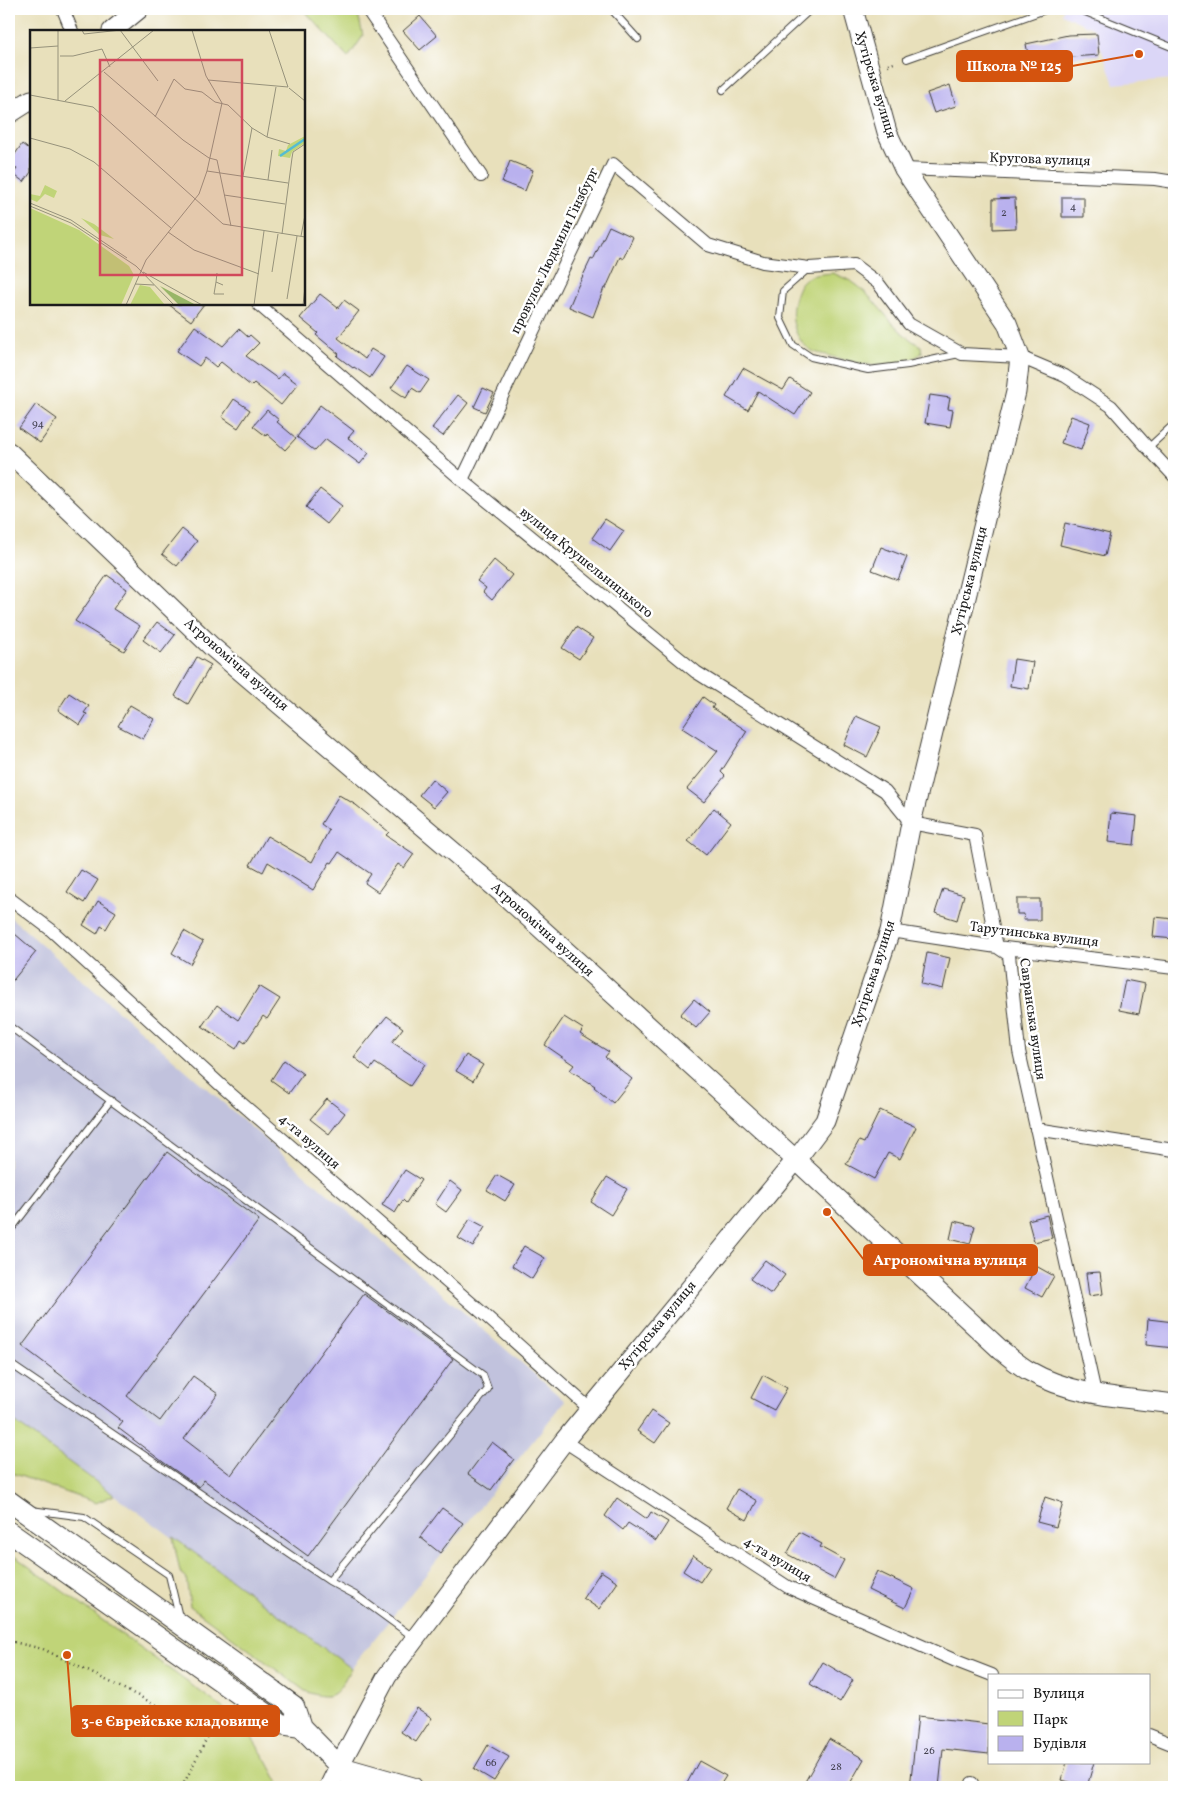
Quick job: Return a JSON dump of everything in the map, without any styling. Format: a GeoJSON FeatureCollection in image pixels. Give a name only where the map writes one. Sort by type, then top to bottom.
{"type":"FeatureCollection","features":[{"type":"Feature","properties":{"kind":"main road"},"geometry":{"type":"LineString","coordinates":[[113,30],[139,9]]}},
{"type":"Feature","properties":{"kind":"main road","name":"Хутірська вулиця"},"geometry":{"type":"LineString","coordinates":[[329,1787],[387,1676],[564,1441],[796,1160],[825,1121],[890,931],[911,823],[1016,392],[1020,357],[1007,323],[904,169],[887,132],[853,9]]}},
{"type":"Feature","properties":{"kind":"main road"},"geometry":{"type":"LineString","coordinates":[[9,114],[30,103]]}},
{"type":"Feature","properties":{"kind":"main road","name":"Агрономічна вулиця"},"geometry":{"type":"LineString","coordinates":[[9,452],[211,646],[502,894],[796,1160],[1002,1351],[1029,1371],[1060,1385],[1095,1393],[1174,1404]]}},
{"type":"Feature","properties":{"kind":"main road"},"geometry":{"type":"LineString","coordinates":[[13,1505],[294,1706],[301,1727],[360,1787]]}},
{"type":"Feature","properties":{"kind":"main road"},"geometry":{"type":"LineString","coordinates":[[9,1532],[281,1724],[301,1727]]}},
{"type":"Feature","properties":{"kind":"main road"},"geometry":{"type":"LineString","coordinates":[[339,1766],[413,1787]]}},
{"type":"Feature","properties":{"kind":"street"},"geometry":{"type":"LineString","coordinates":[[63,9],[72,30]]}},
{"type":"Feature","properties":{"kind":"street"},"geometry":{"type":"LineString","coordinates":[[367,9],[481,176]]}},
{"type":"Feature","properties":{"kind":"street","name":"провулок Людмили Гінзбург"},"geometry":{"type":"LineString","coordinates":[[462,480],[613,164],[708,245],[763,262],[809,268],[854,265],[878,283],[909,324],[962,354],[1020,357],[1065,376],[1112,406],[1174,476]]}},
{"type":"Feature","properties":{"kind":"street","name":"Кругова вулиця"},"geometry":{"type":"LineString","coordinates":[[904,169],[1155,179],[1174,182]]}},
{"type":"Feature","properties":{"kind":"street","name":"вулиця Крушельницького"},"geometry":{"type":"LineString","coordinates":[[259,305],[462,480],[696,672],[885,792],[911,823]]}},
{"type":"Feature","properties":{"kind":"street","name":"Савранська вулиця"},"geometry":{"type":"LineString","coordinates":[[911,823],[975,835],[997,946],[1009,955],[1019,1051],[1095,1393]]}},
{"type":"Feature","properties":{"kind":"street","name":"4-та вулиця"},"geometry":{"type":"LineString","coordinates":[[9,898],[50,929],[225,1089],[479,1309],[590,1409]]}},
{"type":"Feature","properties":{"kind":"street","name":"Тарутинська вулиця"},"geometry":{"type":"LineString","coordinates":[[890,931],[1174,968]]}},
{"type":"Feature","properties":{"kind":"street"},"geometry":{"type":"LineString","coordinates":[[1036,1129],[1174,1150]]}},
{"type":"Feature","properties":{"kind":"street","name":"4-та вулиця"},"geometry":{"type":"LineString","coordinates":[[564,1441],[788,1587],[989,1674]]}},
{"type":"Feature","properties":{"kind":"street"},"geometry":{"type":"LineString","coordinates":[[1150,1736],[1174,1745]]}},
{"type":"Feature","properties":{"kind":"lane"},"geometry":{"type":"LineString","coordinates":[[611,9],[638,39]]}},
{"type":"Feature","properties":{"kind":"lane"},"geometry":{"type":"LineString","coordinates":[[722,90],[811,9]]}},
{"type":"Feature","properties":{"kind":"lane"},"geometry":{"type":"LineString","coordinates":[[908,58],[1048,9]]}},
{"type":"Feature","properties":{"kind":"lane"},"geometry":{"type":"LineString","coordinates":[[1078,9],[1174,48]]}},
{"type":"Feature","properties":{"kind":"lane"},"geometry":{"type":"LineString","coordinates":[[809,268],[783,291],[780,318],[793,345],[811,357],[868,370],[908,365],[962,354]]}},
{"type":"Feature","properties":{"kind":"lane"},"geometry":{"type":"LineString","coordinates":[[1148,448],[1174,424]]}},
{"type":"Feature","properties":{"kind":"lane"},"geometry":{"type":"LineString","coordinates":[[9,1026],[483,1376],[488,1389],[329,1581]]}},
{"type":"Feature","properties":{"kind":"lane"},"geometry":{"type":"LineString","coordinates":[[9,1232],[111,1100]]}},
{"type":"Feature","properties":{"kind":"lane"},"geometry":{"type":"LineString","coordinates":[[9,1363],[329,1581],[357,1596],[415,1639]]}},
{"type":"Feature","properties":{"kind":"lane"},"geometry":{"type":"LineString","coordinates":[[13,1505],[84,1517],[169,1575],[180,1625]]}},
{"type":"Feature","properties":{"kind":"path"},"geometry":{"type":"LineString","coordinates":[[9,1640],[43,1649],[193,1723]]}},
{"type":"Feature","properties":{"kind":"path"},"geometry":{"type":"LineString","coordinates":[[182,1787],[212,1728]]}},
{"type":"Feature","properties":{"kind":"shaded area"},"geometry":{"type":"Polygon","coordinates":[[[1063,9],[1174,9],[1174,79],[1114,84],[1094,29],[1062,14],[1063,9]]]}},
{"type":"Feature","properties":{"kind":"shaded area"},"geometry":{"type":"Polygon","coordinates":[[[9,916],[565,1401],[351,1668],[9,1418],[9,916]]]}},
{"type":"Feature","properties":{"kind":"green space"},"geometry":{"type":"Polygon","coordinates":[[[303,9],[357,9],[363,36],[348,58],[303,9]]]}},
{"type":"Feature","properties":{"kind":"green space"},"geometry":{"type":"Polygon","coordinates":[[[833,273],[849,280],[866,293],[903,334],[921,346],[922,353],[900,363],[875,365],[817,353],[803,344],[794,324],[793,309],[796,294],[805,279],[816,275],[833,273]]]}},
{"type":"Feature","properties":{"kind":"green space"},"geometry":{"type":"Polygon","coordinates":[[[9,1418],[114,1495],[96,1503],[9,1472],[9,1418]]]}},
{"type":"Feature","properties":{"kind":"green space"},"geometry":{"type":"Polygon","coordinates":[[[173,1537],[351,1668],[338,1689],[329,1696],[305,1691],[190,1606],[186,1577],[180,1572],[173,1537]]]}},
{"type":"Feature","properties":{"kind":"green space"},"geometry":{"type":"Polygon","coordinates":[[[9,1552],[242,1722],[281,1787],[9,1787],[9,1552]]]}},
{"type":"Feature","properties":{"kind":"building"},"geometry":{"type":"Polygon","coordinates":[[[420,16],[437,36],[420,50],[403,31],[420,16]]]}},
{"type":"Feature","properties":{"kind":"building"},"geometry":{"type":"Polygon","coordinates":[[[1097,34],[1099,55],[1057,58],[1060,70],[1032,75],[1026,44],[1068,35],[1097,34]]]}},
{"type":"Feature","properties":{"kind":"building"},"geometry":{"type":"Polygon","coordinates":[[[950,85],[956,106],[934,113],[927,93],[950,85]]]}},
{"type":"Feature","properties":{"kind":"building"},"geometry":{"type":"Polygon","coordinates":[[[22,144],[30,150],[30,173],[24,182],[13,174],[17,169],[9,163],[22,144]]]}},
{"type":"Feature","properties":{"kind":"building"},"geometry":{"type":"Polygon","coordinates":[[[510,161],[533,170],[525,191],[502,182],[510,161]]]}},
{"type":"Feature","properties":{"kind":"building"},"geometry":{"type":"Polygon","coordinates":[[[1062,197],[1084,197],[1084,217],[1062,217],[1062,197]]]}},
{"type":"Feature","properties":{"kind":"building"},"geometry":{"type":"Polygon","coordinates":[[[1015,198],[1016,228],[993,229],[993,199],[1015,198]]]}},
{"type":"Feature","properties":{"kind":"building"},"geometry":{"type":"Polygon","coordinates":[[[609,226],[633,237],[623,259],[620,257],[606,288],[604,288],[593,317],[569,307],[591,259],[593,260],[609,226]]]}},
{"type":"Feature","properties":{"kind":"building"},"geometry":{"type":"Polygon","coordinates":[[[320,294],[338,308],[344,300],[359,311],[338,338],[365,359],[371,349],[384,357],[370,378],[337,356],[339,354],[316,335],[318,333],[300,318],[320,294]]]}},
{"type":"Feature","properties":{"kind":"building"},"geometry":{"type":"Polygon","coordinates":[[[169,305],[203,305],[191,321],[169,305]]]}},
{"type":"Feature","properties":{"kind":"building"},"geometry":{"type":"Polygon","coordinates":[[[195,326],[223,346],[239,329],[248,337],[250,335],[259,343],[246,356],[278,379],[283,373],[298,384],[281,405],[254,383],[251,386],[221,362],[216,367],[205,358],[199,366],[177,351],[195,326]]]}},
{"type":"Feature","properties":{"kind":"building"},"geometry":{"type":"Polygon","coordinates":[[[407,366],[429,380],[420,393],[412,388],[406,398],[391,388],[407,366]]]}},
{"type":"Feature","properties":{"kind":"building"},"geometry":{"type":"Polygon","coordinates":[[[743,368],[783,390],[790,379],[810,392],[795,415],[758,391],[748,410],[726,397],[743,368]]]}},
{"type":"Feature","properties":{"kind":"building"},"geometry":{"type":"Polygon","coordinates":[[[483,388],[494,393],[485,412],[474,407],[483,388]]]}},
{"type":"Feature","properties":{"kind":"building"},"geometry":{"type":"Polygon","coordinates":[[[458,395],[468,403],[443,436],[432,428],[458,395]]]}},
{"type":"Feature","properties":{"kind":"building"},"geometry":{"type":"Polygon","coordinates":[[[930,395],[950,398],[948,409],[953,410],[950,427],[925,423],[930,395]]]}},
{"type":"Feature","properties":{"kind":"building"},"geometry":{"type":"Polygon","coordinates":[[[234,399],[250,410],[238,428],[222,417],[234,399]]]}},
{"type":"Feature","properties":{"kind":"building"},"geometry":{"type":"Polygon","coordinates":[[[36,404],[57,419],[40,443],[19,428],[36,404]]]}},
{"type":"Feature","properties":{"kind":"building"},"geometry":{"type":"Polygon","coordinates":[[[320,405],[354,431],[348,438],[369,453],[360,464],[326,439],[315,451],[297,437],[320,405]]]}},
{"type":"Feature","properties":{"kind":"building"},"geometry":{"type":"Polygon","coordinates":[[[267,410],[279,420],[277,422],[296,438],[285,450],[267,434],[266,436],[253,426],[267,410]]]}},
{"type":"Feature","properties":{"kind":"building"},"geometry":{"type":"Polygon","coordinates":[[[1071,416],[1090,423],[1081,450],[1061,443],[1071,416]]]}},
{"type":"Feature","properties":{"kind":"building"},"geometry":{"type":"Polygon","coordinates":[[[320,489],[342,506],[327,524],[306,507],[320,489]]]}},
{"type":"Feature","properties":{"kind":"building"},"geometry":{"type":"Polygon","coordinates":[[[605,519],[624,531],[610,551],[592,538],[605,519]]]}},
{"type":"Feature","properties":{"kind":"building"},"geometry":{"type":"Polygon","coordinates":[[[1065,523],[1110,534],[1105,556],[1060,545],[1065,523]]]}},
{"type":"Feature","properties":{"kind":"building"},"geometry":{"type":"Polygon","coordinates":[[[182,529],[197,541],[177,566],[162,554],[182,529]]]}},
{"type":"Feature","properties":{"kind":"building"},"geometry":{"type":"Polygon","coordinates":[[[881,547],[907,557],[898,580],[872,570],[881,547]]]}},
{"type":"Feature","properties":{"kind":"building"},"geometry":{"type":"Polygon","coordinates":[[[494,560],[512,575],[492,600],[483,592],[486,588],[477,581],[494,560]]]}},
{"type":"Feature","properties":{"kind":"building"},"geometry":{"type":"Polygon","coordinates":[[[107,575],[127,589],[113,609],[140,626],[124,651],[75,621],[107,575]]]}},
{"type":"Feature","properties":{"kind":"building"},"geometry":{"type":"Polygon","coordinates":[[[157,622],[175,635],[161,653],[143,640],[157,622]]]}},
{"type":"Feature","properties":{"kind":"building"},"geometry":{"type":"Polygon","coordinates":[[[576,627],[593,638],[579,659],[562,648],[576,627]]]}},
{"type":"Feature","properties":{"kind":"building"},"geometry":{"type":"Polygon","coordinates":[[[197,657],[211,665],[188,704],[175,696],[197,657]]]}},
{"type":"Feature","properties":{"kind":"building"},"geometry":{"type":"Polygon","coordinates":[[[1014,659],[1033,662],[1029,689],[1010,686],[1014,659]]]}},
{"type":"Feature","properties":{"kind":"building"},"geometry":{"type":"Polygon","coordinates":[[[69,693],[89,706],[84,713],[87,714],[80,725],[58,710],[69,693]]]}},
{"type":"Feature","properties":{"kind":"building"},"geometry":{"type":"Polygon","coordinates":[[[703,697],[714,705],[712,708],[747,731],[721,772],[725,776],[704,802],[687,789],[718,751],[682,728],[703,697]]]}},
{"type":"Feature","properties":{"kind":"building"},"geometry":{"type":"Polygon","coordinates":[[[130,705],[154,719],[143,739],[118,726],[130,705]]]}},
{"type":"Feature","properties":{"kind":"building"},"geometry":{"type":"Polygon","coordinates":[[[856,716],[881,727],[867,757],[844,745],[856,716]]]}},
{"type":"Feature","properties":{"kind":"building"},"geometry":{"type":"Polygon","coordinates":[[[432,779],[447,792],[434,807],[419,795],[432,779]]]}},
{"type":"Feature","properties":{"kind":"building"},"geometry":{"type":"Polygon","coordinates":[[[339,795],[356,805],[389,832],[386,835],[414,854],[404,868],[398,864],[378,892],[365,883],[371,874],[339,852],[332,863],[330,862],[313,890],[268,862],[263,872],[250,865],[267,836],[312,862],[329,830],[321,824],[339,795]]]}},
{"type":"Feature","properties":{"kind":"building"},"geometry":{"type":"Polygon","coordinates":[[[714,808],[731,822],[706,855],[688,841],[714,808]]]}},
{"type":"Feature","properties":{"kind":"building"},"geometry":{"type":"Polygon","coordinates":[[[1111,813],[1137,816],[1134,845],[1108,842],[1111,813]]]}},
{"type":"Feature","properties":{"kind":"building"},"geometry":{"type":"Polygon","coordinates":[[[81,870],[98,880],[84,903],[67,892],[81,870]]]}},
{"type":"Feature","properties":{"kind":"building"},"geometry":{"type":"Polygon","coordinates":[[[943,889],[964,895],[957,920],[935,913],[943,889]]]}},
{"type":"Feature","properties":{"kind":"building"},"geometry":{"type":"Polygon","coordinates":[[[1017,899],[1040,899],[1040,920],[1023,920],[1024,914],[1017,914],[1017,899]]]}},
{"type":"Feature","properties":{"kind":"building"},"geometry":{"type":"Polygon","coordinates":[[[98,901],[116,912],[106,929],[101,926],[97,934],[83,925],[98,901]]]}},
{"type":"Feature","properties":{"kind":"building"},"geometry":{"type":"Polygon","coordinates":[[[1155,917],[1174,919],[1174,939],[1153,937],[1155,917]]]}},
{"type":"Feature","properties":{"kind":"building"},"geometry":{"type":"Polygon","coordinates":[[[184,931],[203,942],[190,964],[172,953],[184,931]]]}},
{"type":"Feature","properties":{"kind":"building"},"geometry":{"type":"Polygon","coordinates":[[[15,934],[36,952],[9,985],[9,941],[15,934]]]}},
{"type":"Feature","properties":{"kind":"building"},"geometry":{"type":"Polygon","coordinates":[[[927,953],[950,958],[943,989],[921,984],[927,953]]]}},
{"type":"Feature","properties":{"kind":"building"},"geometry":{"type":"Polygon","coordinates":[[[1125,980],[1145,984],[1139,1014],[1119,1010],[1125,980]]]}},
{"type":"Feature","properties":{"kind":"building"},"geometry":{"type":"Polygon","coordinates":[[[259,986],[280,999],[267,1019],[263,1016],[245,1043],[241,1040],[236,1049],[202,1026],[217,1005],[238,1020],[259,986]]]}},
{"type":"Feature","properties":{"kind":"building"},"geometry":{"type":"Polygon","coordinates":[[[694,999],[710,1012],[696,1028],[680,1015],[694,999]]]}},
{"type":"Feature","properties":{"kind":"building"},"geometry":{"type":"Polygon","coordinates":[[[387,1016],[403,1028],[392,1042],[425,1064],[410,1086],[375,1063],[370,1070],[354,1057],[387,1016]]]}},
{"type":"Feature","properties":{"kind":"building"},"geometry":{"type":"Polygon","coordinates":[[[564,1017],[583,1029],[580,1034],[609,1052],[605,1057],[632,1079],[613,1103],[595,1086],[570,1070],[574,1065],[545,1045],[564,1017]]]}},
{"type":"Feature","properties":{"kind":"building"},"geometry":{"type":"Polygon","coordinates":[[[466,1055],[483,1065],[473,1081],[456,1071],[466,1055]]]}},
{"type":"Feature","properties":{"kind":"building"},"geometry":{"type":"Polygon","coordinates":[[[284,1060],[303,1074],[289,1093],[271,1080],[284,1060]]]}},
{"type":"Feature","properties":{"kind":"building"},"geometry":{"type":"Polygon","coordinates":[[[327,1099],[345,1113],[329,1134],[310,1119],[327,1099]]]}},
{"type":"Feature","properties":{"kind":"building"},"geometry":{"type":"Polygon","coordinates":[[[880,1110],[916,1127],[900,1159],[888,1153],[874,1179],[846,1164],[859,1141],[864,1143],[880,1110]]]}},
{"type":"Feature","properties":{"kind":"building"},"geometry":{"type":"Polygon","coordinates":[[[167,1152],[259,1220],[127,1396],[160,1421],[193,1376],[218,1394],[184,1439],[231,1475],[364,1294],[453,1359],[308,1556],[204,1480],[199,1487],[163,1462],[118,1428],[123,1422],[22,1346],[167,1152]]]}},
{"type":"Feature","properties":{"kind":"building"},"geometry":{"type":"Polygon","coordinates":[[[405,1170],[421,1180],[406,1203],[403,1200],[395,1213],[382,1205],[405,1170]]]}},
{"type":"Feature","properties":{"kind":"building"},"geometry":{"type":"Polygon","coordinates":[[[497,1175],[515,1185],[505,1201],[487,1190],[497,1175]]]}},
{"type":"Feature","properties":{"kind":"building"},"geometry":{"type":"Polygon","coordinates":[[[607,1177],[627,1189],[611,1215],[591,1202],[607,1177]]]}},
{"type":"Feature","properties":{"kind":"building"},"geometry":{"type":"Polygon","coordinates":[[[450,1181],[462,1190],[446,1212],[435,1204],[450,1181]]]}},
{"type":"Feature","properties":{"kind":"building"},"geometry":{"type":"Polygon","coordinates":[[[1047,1215],[1052,1238],[1034,1242],[1028,1220],[1047,1215]]]}},
{"type":"Feature","properties":{"kind":"building"},"geometry":{"type":"Polygon","coordinates":[[[470,1219],[485,1227],[473,1247],[458,1238],[470,1219]]]}},
{"type":"Feature","properties":{"kind":"building"},"geometry":{"type":"Polygon","coordinates":[[[954,1221],[975,1226],[970,1244],[950,1239],[954,1221]]]}},
{"type":"Feature","properties":{"kind":"building"},"geometry":{"type":"Polygon","coordinates":[[[524,1246],[545,1258],[532,1279],[512,1266],[524,1246]]]}},
{"type":"Feature","properties":{"kind":"building"},"geometry":{"type":"Polygon","coordinates":[[[765,1260],[785,1275],[771,1294],[750,1279],[765,1260]]]}},
{"type":"Feature","properties":{"kind":"building"},"geometry":{"type":"Polygon","coordinates":[[[1036,1266],[1054,1276],[1042,1297],[1025,1288],[1036,1266]]]}},
{"type":"Feature","properties":{"kind":"building"},"geometry":{"type":"Polygon","coordinates":[[[1100,1272],[1103,1294],[1089,1296],[1086,1273],[1100,1272]]]}},
{"type":"Feature","properties":{"kind":"building"},"geometry":{"type":"Polygon","coordinates":[[[1148,1319],[1174,1322],[1174,1348],[1146,1345],[1148,1319]]]}},
{"type":"Feature","properties":{"kind":"building"},"geometry":{"type":"Polygon","coordinates":[[[763,1375],[787,1388],[774,1410],[751,1398],[763,1375]]]}},
{"type":"Feature","properties":{"kind":"building"},"geometry":{"type":"Polygon","coordinates":[[[651,1411],[669,1423],[655,1443],[637,1431],[651,1411]]]}},
{"type":"Feature","properties":{"kind":"building"},"geometry":{"type":"Polygon","coordinates":[[[492,1442],[514,1459],[491,1490],[468,1474],[492,1442]]]}},
{"type":"Feature","properties":{"kind":"building"},"geometry":{"type":"Polygon","coordinates":[[[737,1489],[757,1501],[747,1520],[726,1508],[737,1489]]]}},
{"type":"Feature","properties":{"kind":"building"},"geometry":{"type":"Polygon","coordinates":[[[1045,1497],[1063,1503],[1056,1527],[1037,1522],[1045,1497]]]}},
{"type":"Feature","properties":{"kind":"building"},"geometry":{"type":"Polygon","coordinates":[[[617,1498],[647,1519],[651,1512],[668,1522],[656,1541],[628,1523],[623,1530],[605,1516],[617,1498]]]}},
{"type":"Feature","properties":{"kind":"building"},"geometry":{"type":"Polygon","coordinates":[[[442,1508],[463,1523],[440,1553],[420,1537],[442,1508]]]}},
{"type":"Feature","properties":{"kind":"building"},"geometry":{"type":"Polygon","coordinates":[[[799,1532],[822,1544],[820,1547],[844,1560],[834,1579],[787,1554],[799,1532]]]}},
{"type":"Feature","properties":{"kind":"building"},"geometry":{"type":"Polygon","coordinates":[[[693,1555],[710,1567],[700,1582],[683,1571],[693,1555]]]}},
{"type":"Feature","properties":{"kind":"building"},"geometry":{"type":"Polygon","coordinates":[[[601,1571],[618,1582],[599,1609],[583,1598],[601,1571]]]}},
{"type":"Feature","properties":{"kind":"building"},"geometry":{"type":"Polygon","coordinates":[[[877,1571],[914,1589],[905,1608],[868,1590],[877,1571]]]}},
{"type":"Feature","properties":{"kind":"building"},"geometry":{"type":"Polygon","coordinates":[[[823,1662],[853,1680],[840,1702],[810,1684],[823,1662]]]}},
{"type":"Feature","properties":{"kind":"building"},"geometry":{"type":"Polygon","coordinates":[[[417,1708],[432,1718],[416,1742],[401,1732],[417,1708]]]}},
{"type":"Feature","properties":{"kind":"building"},"geometry":{"type":"Polygon","coordinates":[[[918,1716],[988,1724],[988,1754],[943,1749],[939,1787],[910,1787],[918,1716]]]}},
{"type":"Feature","properties":{"kind":"building"},"geometry":{"type":"Polygon","coordinates":[[[829,1739],[864,1759],[848,1787],[802,1787],[829,1739]]]}},
{"type":"Feature","properties":{"kind":"building"},"geometry":{"type":"Polygon","coordinates":[[[488,1745],[509,1757],[494,1781],[474,1769],[488,1745]]]}},
{"type":"Feature","properties":{"kind":"building"},"geometry":{"type":"Polygon","coordinates":[[[699,1761],[726,1776],[719,1787],[685,1787],[699,1761]]]}},
{"type":"Feature","properties":{"kind":"building"},"geometry":{"type":"Polygon","coordinates":[[[1066,1764],[1093,1764],[1087,1787],[1062,1780],[1066,1764]]]}},
{"type":"Feature","properties":{"kind":"place","name":"Школа № 125"},"geometry":{"type":"Point","coordinates":[1139,54]}},
{"type":"Feature","properties":{"kind":"place","name":"Агрономічна вулиця"},"geometry":{"type":"Point","coordinates":[827,1212]}},
{"type":"Feature","properties":{"kind":"place","name":"3-е Єврейське кладовище"},"geometry":{"type":"Point","coordinates":[67,1655]}}]}
